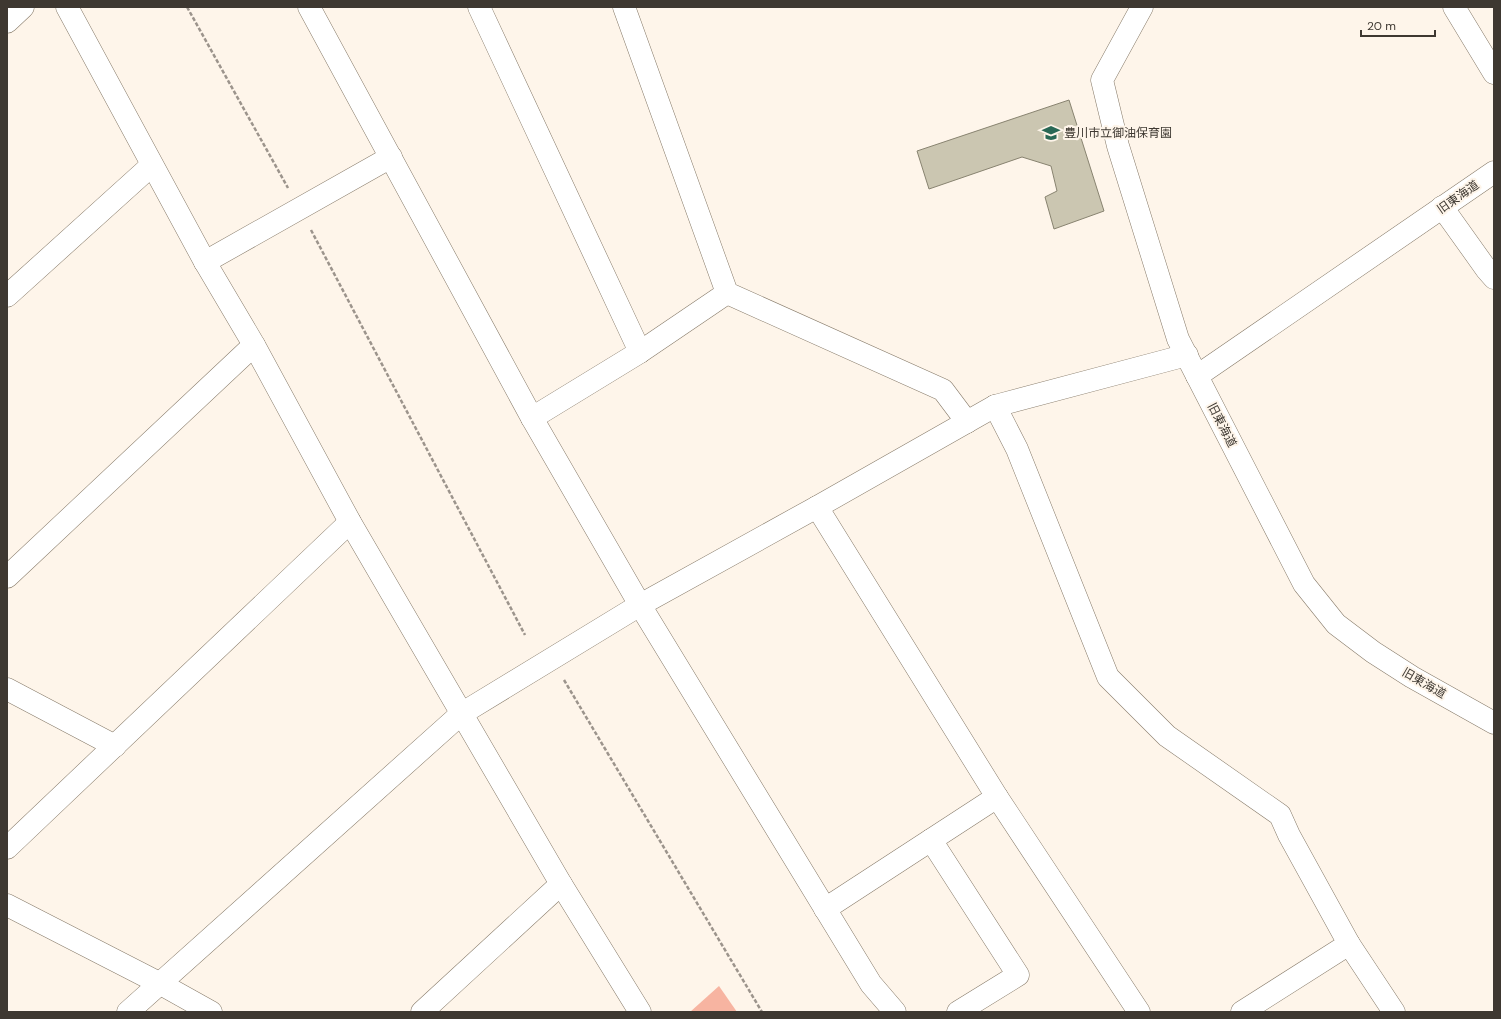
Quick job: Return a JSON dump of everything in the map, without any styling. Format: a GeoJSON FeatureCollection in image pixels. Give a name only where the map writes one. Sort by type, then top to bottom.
{"type":"FeatureCollection","features":[{"type":"Feature","properties":{"kind":"street"},"geometry":{"type":"LineString","coordinates":[[7,22],[23,7]]}},
{"type":"Feature","properties":{"kind":"street"},"geometry":{"type":"LineString","coordinates":[[67,7],[205,262],[254,346],[350,522],[561,884],[640,1012]]}},
{"type":"Feature","properties":{"kind":"street"},"geometry":{"type":"LineString","coordinates":[[309,7],[532,418],[640,605],[824,909],[871,984],[895,1012]]}},
{"type":"Feature","properties":{"kind":"street"},"geometry":{"type":"LineString","coordinates":[[480,7],[640,352]]}},
{"type":"Feature","properties":{"kind":"street"},"geometry":{"type":"LineString","coordinates":[[624,7],[727,293],[943,390],[967,422]]}},
{"type":"Feature","properties":{"kind":"street"},"geometry":{"type":"LineString","coordinates":[[1142,7],[1102,80],[1118,146],[1178,338],[1197,376]]}},
{"type":"Feature","properties":{"kind":"street"},"geometry":{"type":"LineString","coordinates":[[1454,7],[1494,73]]}},
{"type":"Feature","properties":{"kind":"street"},"geometry":{"type":"LineString","coordinates":[[205,262],[391,157]]}},
{"type":"Feature","properties":{"kind":"street"},"geometry":{"type":"LineString","coordinates":[[7,296],[152,165]]}},
{"type":"Feature","properties":{"kind":"street","name":"旧東海道"},"geometry":{"type":"LineString","coordinates":[[1494,172],[1197,376],[1304,584],[1336,624],[1373,652],[1412,677],[1494,723]]}},
{"type":"Feature","properties":{"kind":"street"},"geometry":{"type":"LineString","coordinates":[[1442,208],[1494,278]]}},
{"type":"Feature","properties":{"kind":"street"},"geometry":{"type":"LineString","coordinates":[[532,418],[640,352],[727,293]]}},
{"type":"Feature","properties":{"kind":"street"},"geometry":{"type":"LineString","coordinates":[[7,577],[254,346]]}},
{"type":"Feature","properties":{"kind":"street"},"geometry":{"type":"LineString","coordinates":[[128,1012],[461,714],[640,605],[995,406],[1186,355]]}},
{"type":"Feature","properties":{"kind":"street"},"geometry":{"type":"LineString","coordinates":[[995,406],[1017,449],[1108,677],[1167,736],[1280,815],[1349,944],[1394,1012]]}},
{"type":"Feature","properties":{"kind":"street"},"geometry":{"type":"LineString","coordinates":[[817,507],[997,797],[1139,1012]]}},
{"type":"Feature","properties":{"kind":"street"},"geometry":{"type":"LineString","coordinates":[[7,848],[350,522]]}},
{"type":"Feature","properties":{"kind":"street"},"geometry":{"type":"LineString","coordinates":[[7,689],[115,746]]}},
{"type":"Feature","properties":{"kind":"street"},"geometry":{"type":"LineString","coordinates":[[824,909],[997,797]]}},
{"type":"Feature","properties":{"kind":"street"},"geometry":{"type":"LineString","coordinates":[[931,840],[1018,975],[958,1012]]}},
{"type":"Feature","properties":{"kind":"street"},"geometry":{"type":"LineString","coordinates":[[422,1012],[561,884]]}},
{"type":"Feature","properties":{"kind":"street"},"geometry":{"type":"LineString","coordinates":[[7,905],[160,983],[211,1012]]}},
{"type":"Feature","properties":{"kind":"street"},"geometry":{"type":"LineString","coordinates":[[1242,1012],[1349,944]]}},
{"type":"Feature","properties":{"kind":"path"},"geometry":{"type":"LineString","coordinates":[[187,7],[299,208],[525,635]]}},
{"type":"Feature","properties":{"kind":"path"},"geometry":{"type":"LineString","coordinates":[[562,677],[762,1012]]}},
{"type":"Feature","properties":{"kind":"shaded area"},"geometry":{"type":"Polygon","coordinates":[[[719,986],[737,1012],[690,1012],[719,986]]]}},
{"type":"Feature","properties":{"kind":"building"},"geometry":{"type":"Polygon","coordinates":[[[1069,100],[1104,211],[1054,229],[1045,197],[1057,191],[1051,166],[1022,157],[929,189],[917,151],[1069,100]]]}},
{"type":"Feature","properties":{"kind":"place","name":"豊川市立御油保育園"},"geometry":{"type":"Point","coordinates":[1051,133]}}]}
